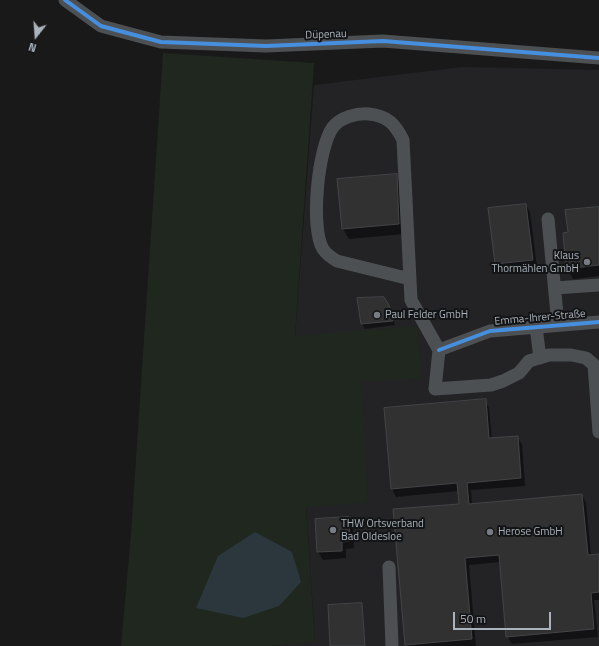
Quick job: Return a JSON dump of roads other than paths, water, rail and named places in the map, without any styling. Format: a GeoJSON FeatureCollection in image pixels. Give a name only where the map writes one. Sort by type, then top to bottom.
{"type":"FeatureCollection","features":[{"type":"Feature","properties":{"kind":"street","name":"Düpenau"},"geometry":{"type":"LineString","coordinates":[[65,0],[101,26],[160,42],[266,46],[383,41],[599,58]]}},
{"type":"Feature","properties":{"kind":"street"},"geometry":{"type":"LineString","coordinates":[[410,279],[348,265],[330,257],[323,250],[320,242],[317,221],[317,197],[324,144],[328,134],[334,126],[348,117],[364,114],[385,118],[397,128],[404,140],[412,300],[439,350],[435,389],[491,385],[519,373],[529,361],[549,355],[571,355],[586,358],[594,366],[599,432]]}},
{"type":"Feature","properties":{"kind":"street"},"geometry":{"type":"LineString","coordinates":[[548,219],[558,325]]}},
{"type":"Feature","properties":{"kind":"street"},"geometry":{"type":"LineString","coordinates":[[555,288],[599,284]]}},
{"type":"Feature","properties":{"kind":"street","name":"Emma-Ihrer-Straße"},"geometry":{"type":"LineString","coordinates":[[439,350],[490,331],[599,322]]}},
{"type":"Feature","properties":{"kind":"street"},"geometry":{"type":"LineString","coordinates":[[536,327],[540,358]]}},
{"type":"Feature","properties":{"kind":"street"},"geometry":{"type":"LineString","coordinates":[[389,567],[392,646]]}},
{"type":"Feature","properties":{"kind":"place","name":"Klaus Thormählen GmbH"},"geometry":{"type":"Point","coordinates":[587,262]}},
{"type":"Feature","properties":{"kind":"place","name":"Paul Felder GmbH"},"geometry":{"type":"Point","coordinates":[377,315]}},
{"type":"Feature","properties":{"kind":"place","name":"THW Ortsverband Bad Oldesloe"},"geometry":{"type":"Point","coordinates":[333,530]}},
{"type":"Feature","properties":{"kind":"place","name":"Herose GmbH"},"geometry":{"type":"Point","coordinates":[490,532]}}]}
